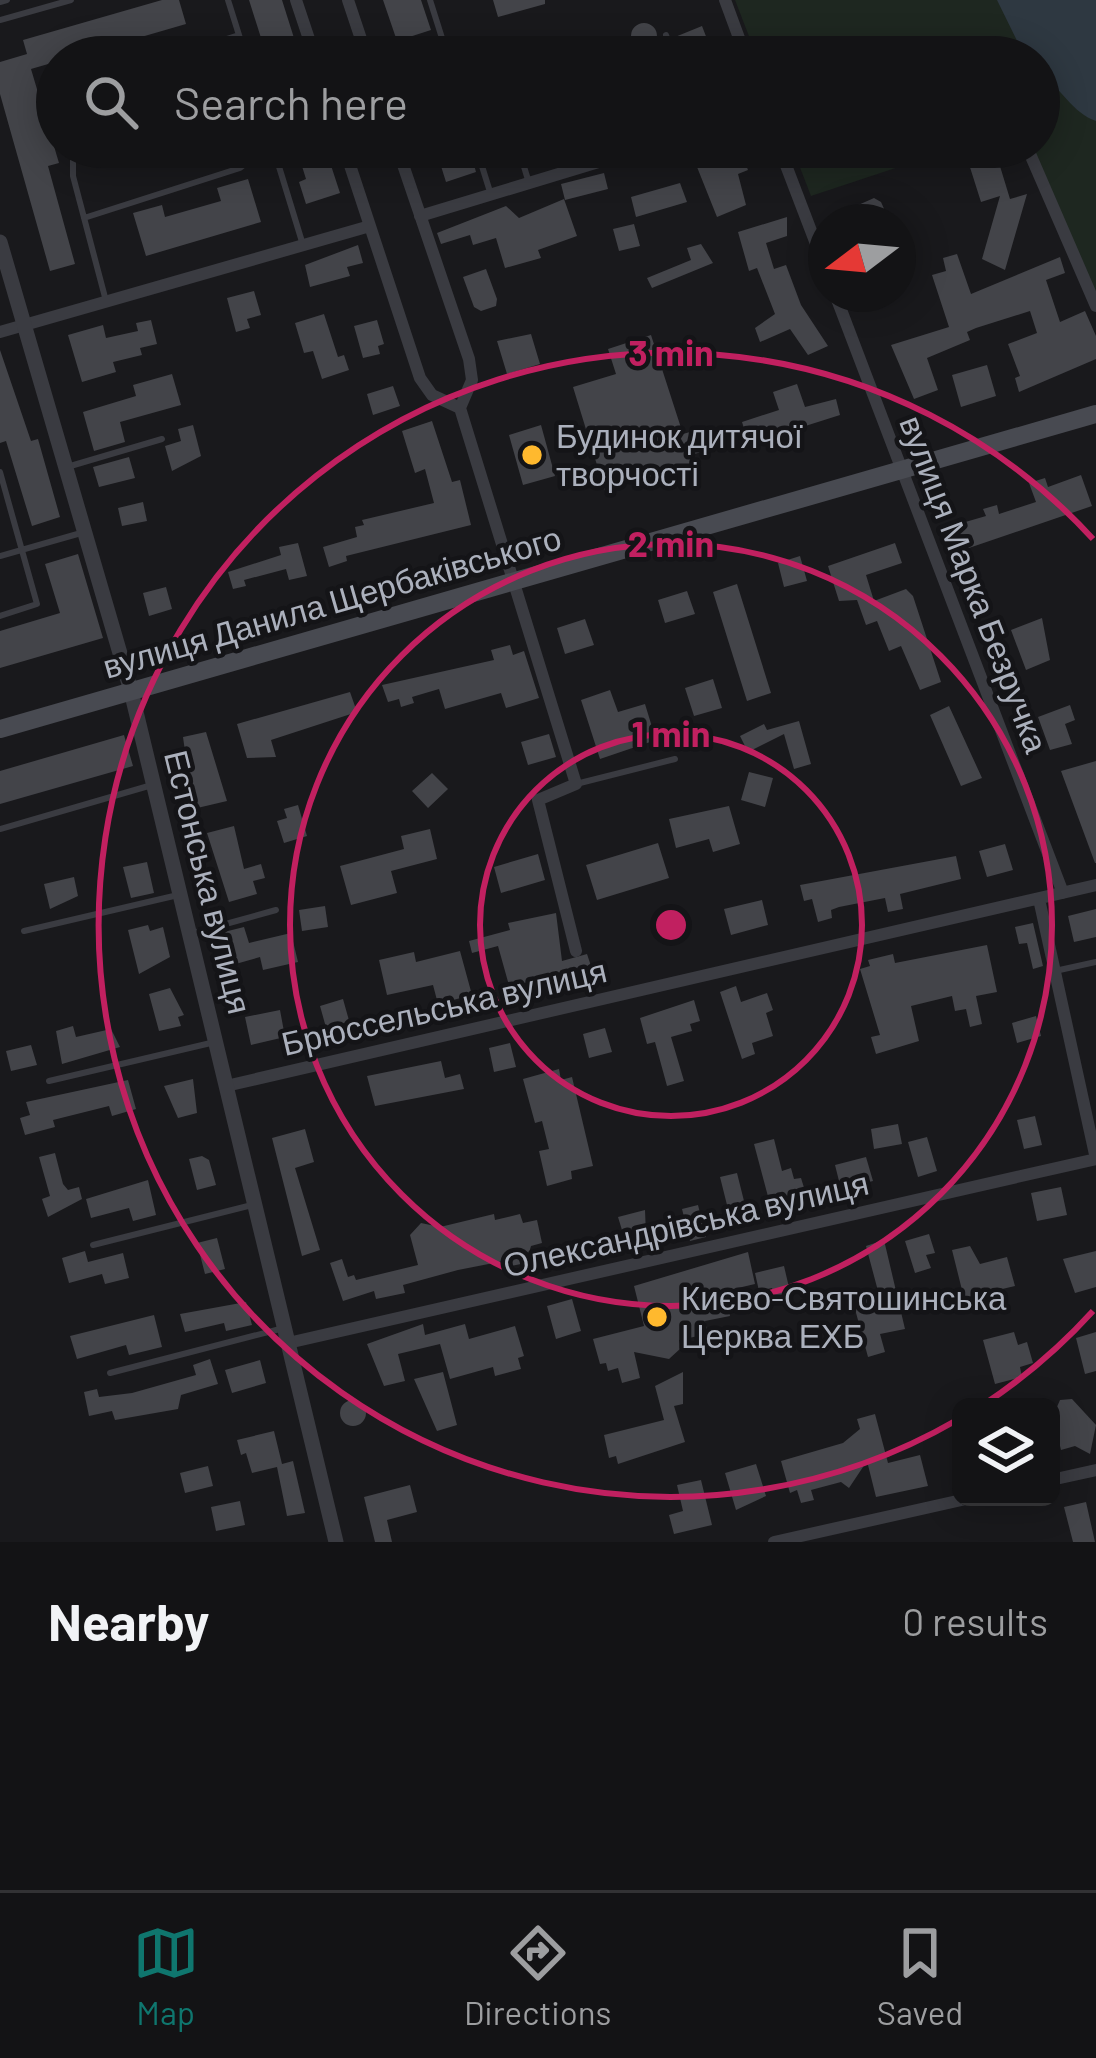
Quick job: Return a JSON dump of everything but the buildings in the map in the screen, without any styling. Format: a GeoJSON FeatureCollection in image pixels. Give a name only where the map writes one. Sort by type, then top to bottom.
{"type":"FeatureCollection","features":[{"type":"Feature","properties":{"kind":"main road","name":"вулиця Данила Щербаківського"},"geometry":{"type":"LineString","coordinates":[[0,729],[1096,414]]}},
{"type":"Feature","properties":{"kind":"street"},"geometry":{"type":"LineString","coordinates":[[296,0],[308,36]]}},
{"type":"Feature","properties":{"kind":"street"},"geometry":{"type":"LineString","coordinates":[[348,0],[360,36]]}},
{"type":"Feature","properties":{"kind":"street"},"geometry":{"type":"LineString","coordinates":[[724,0],[738,36]]}},
{"type":"Feature","properties":{"kind":"street"},"geometry":{"type":"LineString","coordinates":[[351,168],[420,378],[432,395],[460,409]]}},
{"type":"Feature","properties":{"kind":"street"},"geometry":{"type":"LineString","coordinates":[[404,168],[469,358],[472,380],[460,409],[576,784],[538,800],[576,951]]}},
{"type":"Feature","properties":{"kind":"street"},"geometry":{"type":"LineString","coordinates":[[420,216],[579,168]]}},
{"type":"Feature","properties":{"kind":"street"},"geometry":{"type":"LineString","coordinates":[[787,168],[808,223]]}},
{"type":"Feature","properties":{"kind":"street"},"geometry":{"type":"LineString","coordinates":[[1036,168],[1096,307]]}},
{"type":"Feature","properties":{"kind":"street"},"geometry":{"type":"LineString","coordinates":[[0,332],[370,226]]}},
{"type":"Feature","properties":{"kind":"street","name":"Естонська вулиця"},"geometry":{"type":"LineString","coordinates":[[0,242],[131,691],[335,1542]]}},
{"type":"Feature","properties":{"kind":"street","name":"вулиця Марка Безручка"},"geometry":{"type":"LineString","coordinates":[[842,312],[1063,893]]}},
{"type":"Feature","properties":{"kind":"street","name":"Брюссельська вулиця"},"geometry":{"type":"LineString","coordinates":[[226,1085],[1096,885]]}},
{"type":"Feature","properties":{"kind":"street"},"geometry":{"type":"LineString","coordinates":[[1039,899],[1096,1159]]}},
{"type":"Feature","properties":{"kind":"street","name":"Олександрівська вулиця"},"geometry":{"type":"LineString","coordinates":[[286,1335],[1096,1159]]}},
{"type":"Feature","properties":{"kind":"street"},"geometry":{"type":"LineString","coordinates":[[1060,1478],[1096,1470]]}},
{"type":"Feature","properties":{"kind":"street"},"geometry":{"type":"LineString","coordinates":[[774,1542],[952,1502]]}},
{"type":"Feature","properties":{"kind":"lane"},"geometry":{"type":"LineString","coordinates":[[0,20],[71,0]]}},
{"type":"Feature","properties":{"kind":"lane"},"geometry":{"type":"LineString","coordinates":[[228,0],[236,36]]}},
{"type":"Feature","properties":{"kind":"lane"},"geometry":{"type":"LineString","coordinates":[[430,0],[441,36]]}},
{"type":"Feature","properties":{"kind":"lane"},"geometry":{"type":"LineString","coordinates":[[73,168],[106,301]]}},
{"type":"Feature","properties":{"kind":"lane"},"geometry":{"type":"LineString","coordinates":[[84,218],[240,168]]}},
{"type":"Feature","properties":{"kind":"lane"},"geometry":{"type":"LineString","coordinates":[[276,168],[303,245]]}},
{"type":"Feature","properties":{"kind":"lane"},"geometry":{"type":"LineString","coordinates":[[483,168],[491,195]]}},
{"type":"Feature","properties":{"kind":"lane"},"geometry":{"type":"LineString","coordinates":[[524,168],[529,183]]}},
{"type":"Feature","properties":{"kind":"lane"},"geometry":{"type":"LineString","coordinates":[[66,468],[162,439]]}},
{"type":"Feature","properties":{"kind":"lane"},"geometry":{"type":"LineString","coordinates":[[0,472],[37,604],[0,616]]}},
{"type":"Feature","properties":{"kind":"lane"},"geometry":{"type":"LineString","coordinates":[[0,556],[85,532]]}},
{"type":"Feature","properties":{"kind":"lane"},"geometry":{"type":"LineString","coordinates":[[576,784],[675,759]]}},
{"type":"Feature","properties":{"kind":"lane"},"geometry":{"type":"LineString","coordinates":[[0,829],[153,784]]}},
{"type":"Feature","properties":{"kind":"lane"},"geometry":{"type":"LineString","coordinates":[[24,931],[180,894]]}},
{"type":"Feature","properties":{"kind":"lane"},"geometry":{"type":"LineString","coordinates":[[189,934],[276,910]]}},
{"type":"Feature","properties":{"kind":"lane"},"geometry":{"type":"LineString","coordinates":[[1055,971],[1096,962]]}},
{"type":"Feature","properties":{"kind":"lane"},"geometry":{"type":"LineString","coordinates":[[50,1082],[215,1042]]}},
{"type":"Feature","properties":{"kind":"lane"},"geometry":{"type":"LineString","coordinates":[[93,1245],[254,1205]]}},
{"type":"Feature","properties":{"kind":"lane"},"geometry":{"type":"LineString","coordinates":[[110,1373],[286,1335]]}},
{"type":"Feature","properties":{"kind":"shaded area"},"geometry":{"type":"Polygon","coordinates":[[[735,0],[1096,0],[1096,297],[1040,168],[1060,168],[1060,36],[749,36],[735,0]]]}},
{"type":"Feature","properties":{"kind":"shaded area"},"geometry":{"type":"Polygon","coordinates":[[[997,0],[1096,0],[1096,121],[1060,91],[1060,36],[1015,36],[997,0]]]}},
{"type":"Feature","properties":{"kind":"shaded area"},"geometry":{"type":"Polygon","coordinates":[[[800,168],[896,168],[811,196],[800,168]]]}},
{"type":"Feature","properties":{"kind":"place","name":"Будинок дитячої творчості"},"geometry":{"type":"Point","coordinates":[532,455]}},
{"type":"Feature","properties":{"kind":"place","name":"Києво-Святошинська Церква ЕХБ"},"geometry":{"type":"Point","coordinates":[657,1317]}}]}
